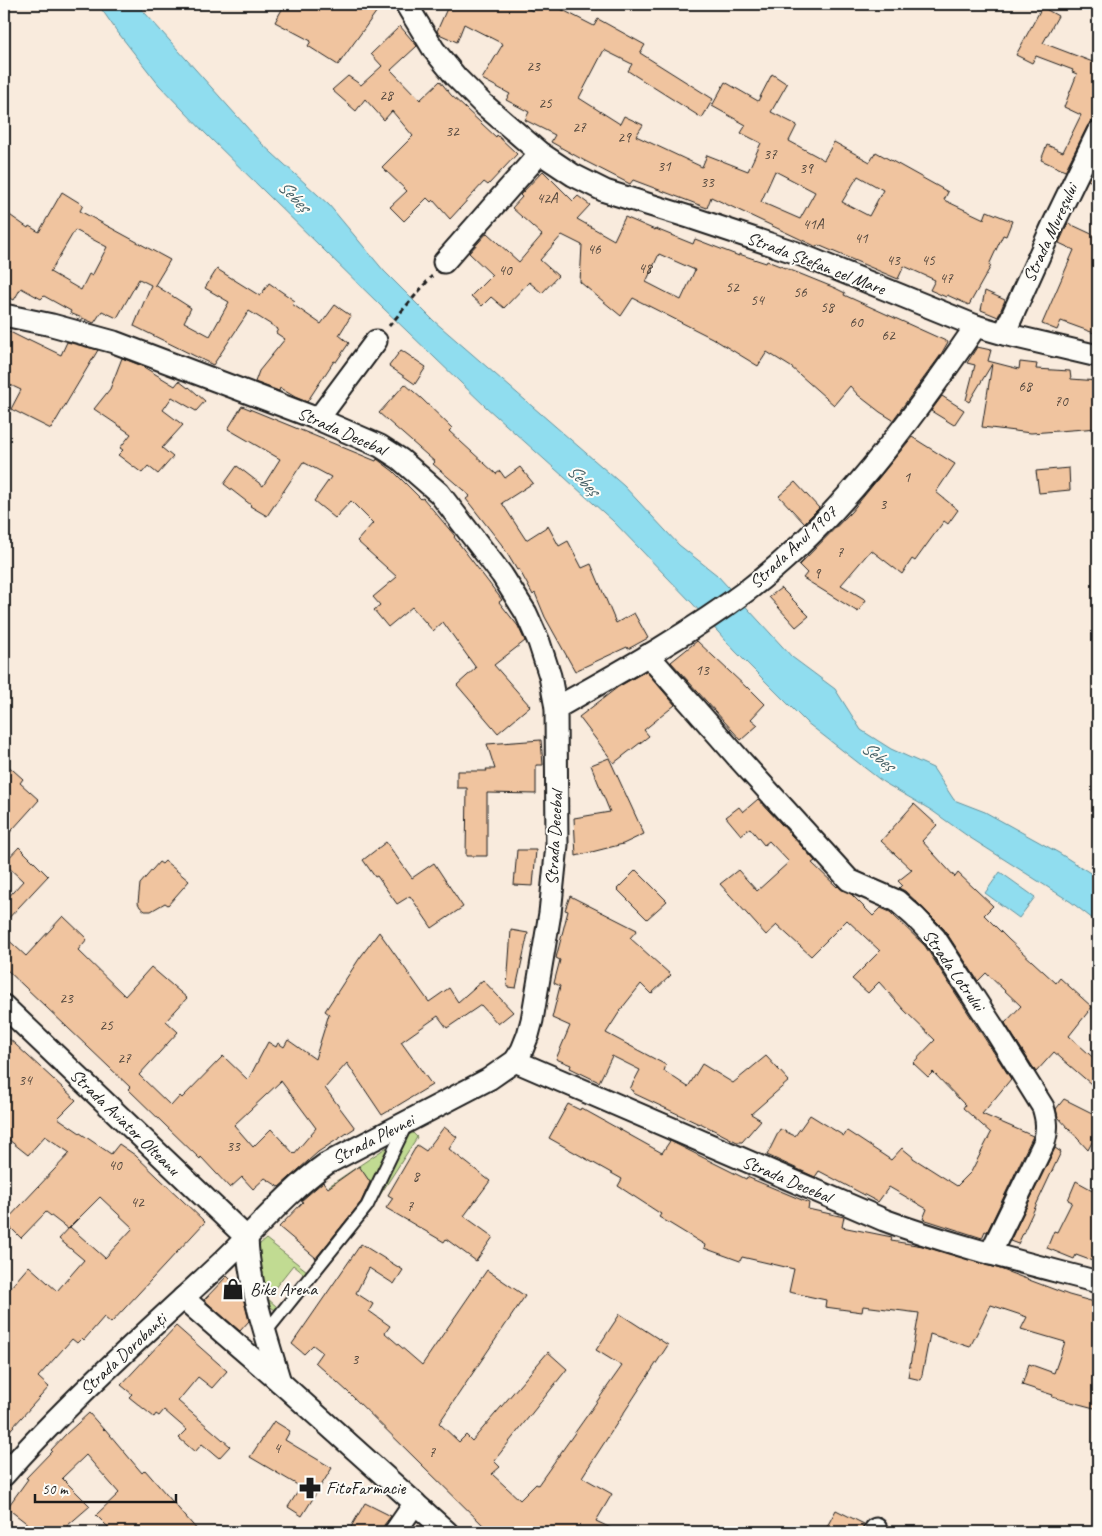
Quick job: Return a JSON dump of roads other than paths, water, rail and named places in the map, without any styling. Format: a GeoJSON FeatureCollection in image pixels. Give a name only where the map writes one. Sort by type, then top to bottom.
{"type":"FeatureCollection","features":[{"type":"Feature","properties":{"kind":"street","name":"Strada Ștefan cel Mare"},"geometry":{"type":"LineString","coordinates":[[406,4],[434,50],[456,77],[482,103],[540,154],[605,192],[689,216],[794,252],[976,326],[1098,356]]}},
{"type":"Feature","properties":{"kind":"street","name":"Strada Mureșului"},"geometry":{"type":"LineString","coordinates":[[1004,334],[1053,225],[1098,132]]}},
{"type":"Feature","properties":{"kind":"street"},"geometry":{"type":"LineString","coordinates":[[444,262],[540,154]]}},
{"type":"Feature","properties":{"kind":"street","name":"Strada Decebal"},"geometry":{"type":"LineString","coordinates":[[4,315],[52,325],[114,342],[318,418],[380,446],[400,459],[439,493],[502,574],[526,613],[539,642],[550,676],[556,708],[557,846],[550,913],[532,1020],[522,1050],[515,1061],[884,1220],[990,1254],[1098,1282]]}},
{"type":"Feature","properties":{"kind":"street","name":"Strada Anul 1907"},"geometry":{"type":"LineString","coordinates":[[556,708],[684,634],[750,588],[796,548],[834,510],[902,430],[976,326]]}},
{"type":"Feature","properties":{"kind":"street"},"geometry":{"type":"LineString","coordinates":[[318,418],[376,341]]}},
{"type":"Feature","properties":{"kind":"street","name":"Strada Lotrului"},"geometry":{"type":"LineString","coordinates":[[648,655],[849,880],[896,901],[935,938],[1043,1107],[1048,1131],[1044,1143],[990,1254]]}},
{"type":"Feature","properties":{"kind":"street","name":"Strada Aviator Olteanu"},"geometry":{"type":"LineString","coordinates":[[4,1006],[247,1238]]}},
{"type":"Feature","properties":{"kind":"street","name":"Strada Plevnei"},"geometry":{"type":"LineString","coordinates":[[247,1238],[306,1178],[319,1168],[489,1079],[515,1061]]}},
{"type":"Feature","properties":{"kind":"street"},"geometry":{"type":"LineString","coordinates":[[247,1238],[248,1263],[265,1333],[280,1382]]}},
{"type":"Feature","properties":{"kind":"street","name":"Strada Dorobanți"},"geometry":{"type":"LineString","coordinates":[[4,1475],[110,1365],[247,1238]]}},
{"type":"Feature","properties":{"kind":"street"},"geometry":{"type":"LineString","coordinates":[[183,1298],[447,1532]]}},
{"type":"Feature","properties":{"kind":"street"},"geometry":{"type":"LineString","coordinates":[[395,1532],[418,1507]]}},
{"type":"Feature","properties":{"kind":"street"},"geometry":{"type":"LineString","coordinates":[[406,1532],[418,1507]]}},
{"type":"Feature","properties":{"kind":"lane"},"geometry":{"type":"LineString","coordinates":[[265,1333],[367,1206],[408,1121]]}},
{"type":"Feature","properties":{"kind":"water","name":"Sebeș"},"geometry":{"type":"Polygon","coordinates":[[[98,4],[137,4],[261,143],[329,205],[384,271],[434,321],[624,486],[679,545],[717,575],[792,657],[835,689],[861,730],[891,749],[933,768],[954,800],[985,812],[1059,853],[1098,878],[1098,923],[1071,902],[969,837],[931,810],[883,782],[806,722],[735,651],[693,604],[613,521],[486,407],[206,134],[159,85],[98,4]]]}},
{"type":"Feature","properties":{"kind":"water"},"geometry":{"type":"Polygon","coordinates":[[[1000,872],[1035,897],[1019,918],[985,893],[1000,872]]]}},
{"type":"Feature","properties":{"kind":"place","name":"Bike Arena"},"geometry":{"type":"Point","coordinates":[233,1289]}},
{"type":"Feature","properties":{"kind":"place","name":"FitoFarmacie"},"geometry":{"type":"Point","coordinates":[310,1488]}}]}
